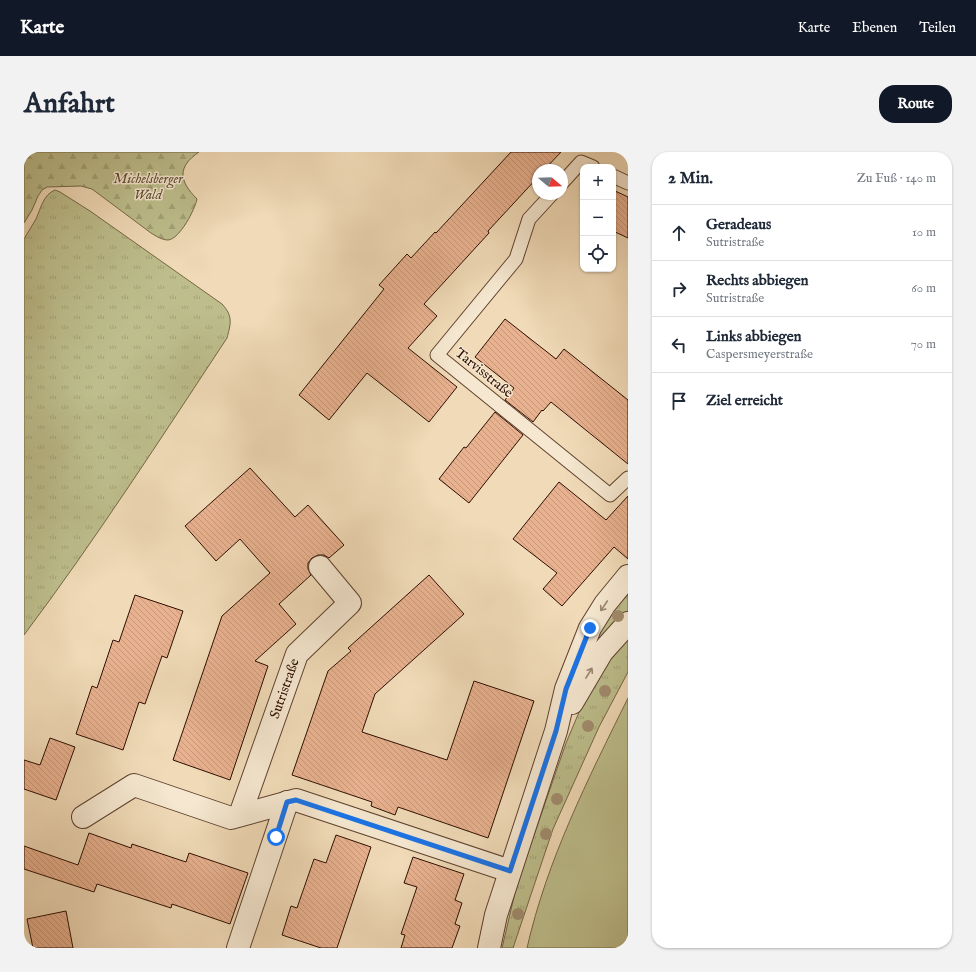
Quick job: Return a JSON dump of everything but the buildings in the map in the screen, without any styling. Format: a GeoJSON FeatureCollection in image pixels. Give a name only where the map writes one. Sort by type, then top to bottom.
{"type":"FeatureCollection","features":[{"type":"Feature","properties":{"kind":"street","name":"Sutristraße"},"geometry":{"type":"LineString","coordinates":[[240,815],[298,654],[350,603],[320,567]]}},
{"type":"Feature","properties":{"kind":"street"},"geometry":{"type":"LineString","coordinates":[[489,948],[496,915],[556,731],[566,689],[590,628],[605,604],[628,576]]}},
{"type":"Feature","properties":{"kind":"street"},"geometry":{"type":"LineString","coordinates":[[556,731],[602,652],[628,623]]}},
{"type":"Feature","properties":{"kind":"street"},"geometry":{"type":"LineString","coordinates":[[84,817],[134,785],[231,818],[296,800],[510,871]]}},
{"type":"Feature","properties":{"kind":"street"},"geometry":{"type":"LineString","coordinates":[[238,948],[287,802]]}},
{"type":"Feature","properties":{"kind":"lane"},"geometry":{"type":"LineString","coordinates":[[568,176],[581,162],[586,164]]}},
{"type":"Feature","properties":{"kind":"lane"},"geometry":{"type":"LineString","coordinates":[[616,177],[628,182]]}},
{"type":"Feature","properties":{"kind":"lane","name":"Tarvisstraße"},"geometry":{"type":"LineString","coordinates":[[546,200],[529,219],[516,259],[437,355],[610,495],[628,478]]}},
{"type":"Feature","properties":{"kind":"green space","name":"Michelsberger Wald"},"geometry":{"type":"Polygon","coordinates":[[[24,152],[199,152],[187,163],[183,174],[187,186],[197,199],[190,216],[182,229],[177,235],[168,240],[161,239],[151,233],[92,189],[81,186],[47,187],[42,190],[24,223],[24,152]]]}},
{"type":"Feature","properties":{"kind":"green space"},"geometry":{"type":"Polygon","coordinates":[[[55,190],[90,211],[222,304],[228,312],[230,324],[227,338],[153,451],[77,562],[24,635],[24,239],[36,219],[45,198],[55,190]]]}},
{"type":"Feature","properties":{"kind":"green space"},"geometry":{"type":"Polygon","coordinates":[[[628,583],[628,615],[592,647],[613,603],[628,583]]]}},
{"type":"Feature","properties":{"kind":"green space"},"geometry":{"type":"Polygon","coordinates":[[[628,639],[628,672],[599,727],[553,829],[513,948],[502,948],[517,884],[566,743],[588,691],[598,673],[628,639]]]}},
{"type":"Feature","properties":{"kind":"green space"},"geometry":{"type":"Polygon","coordinates":[[[628,698],[628,948],[527,948],[535,915],[557,852],[584,789],[628,698]]]}},
{"type":"Feature","properties":{"kind":"route"},"geometry":{"type":"LineString","coordinates":[[276,837],[287,802],[296,800],[510,871],[556,731],[566,689],[590,628]]}}]}
